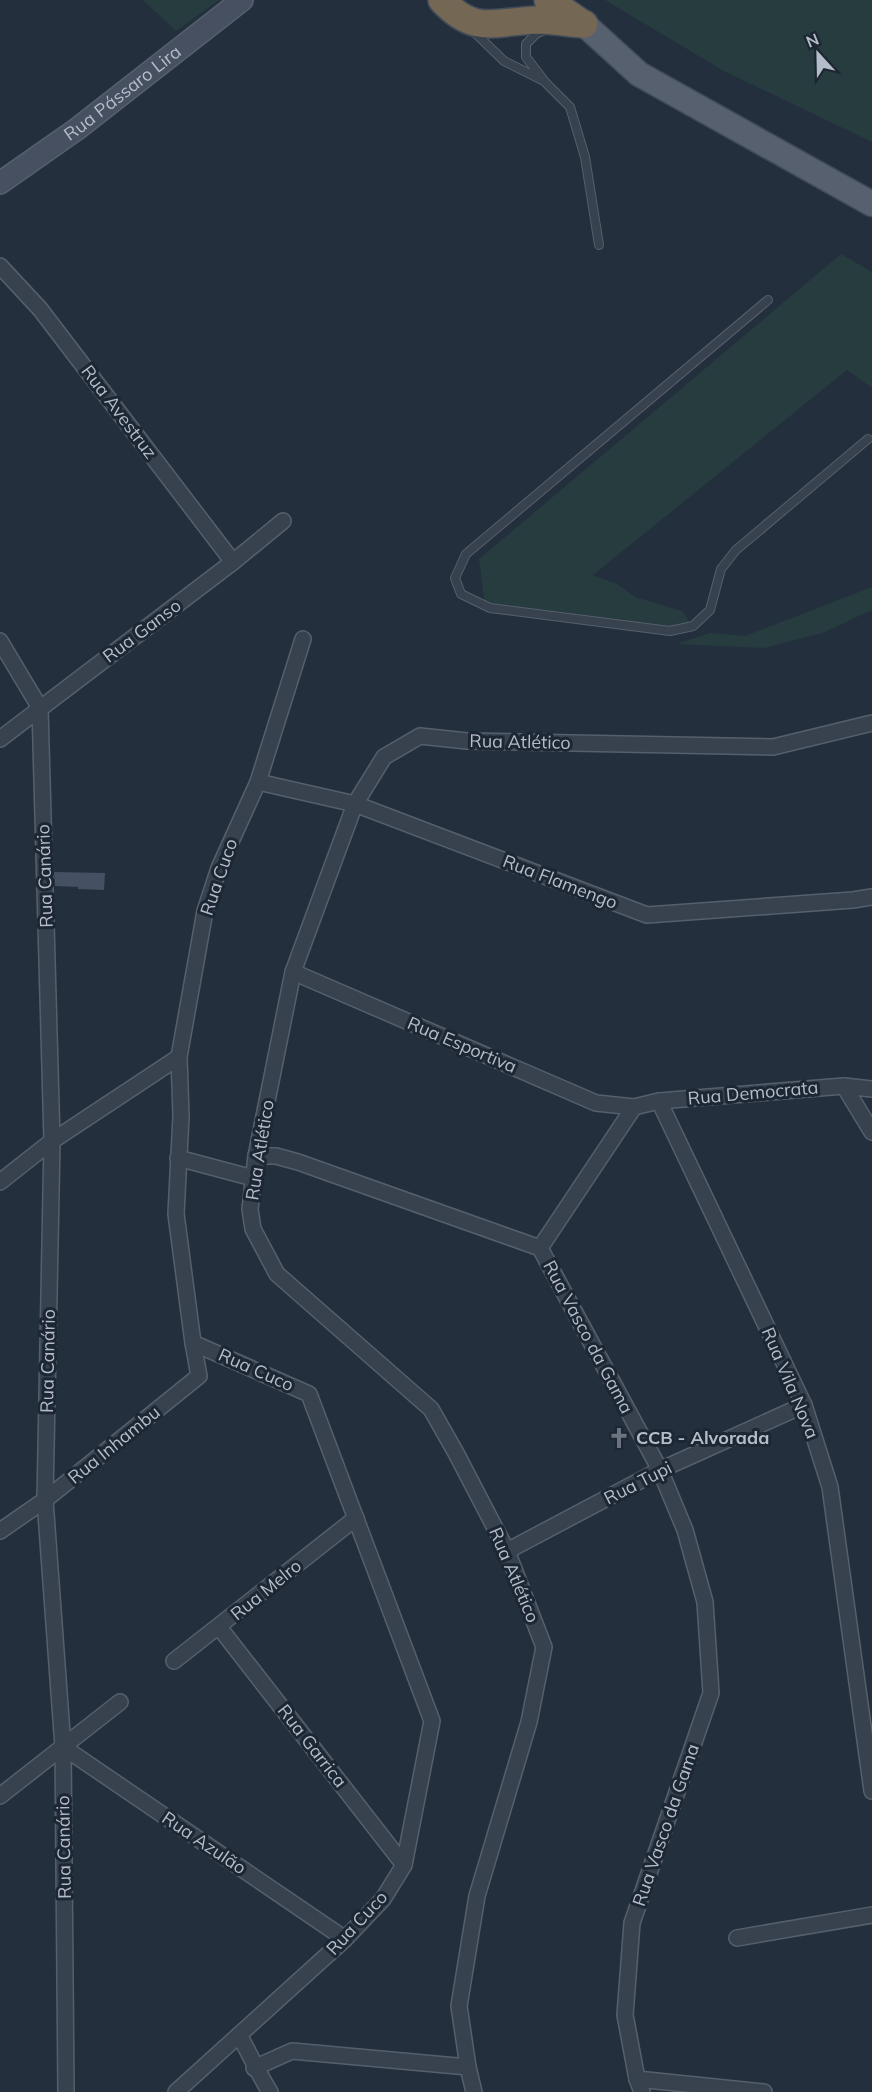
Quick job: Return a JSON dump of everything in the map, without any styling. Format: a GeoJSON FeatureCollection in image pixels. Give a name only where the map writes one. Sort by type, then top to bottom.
{"type":"FeatureCollection","features":[{"type":"Feature","properties":{"kind":"highway"},"geometry":{"type":"LineString","coordinates":[[448,6],[472,22],[494,25],[564,15]]}},
{"type":"Feature","properties":{"kind":"main road"},"geometry":{"type":"LineString","coordinates":[[564,15],[639,74],[872,204]]}},
{"type":"Feature","properties":{"kind":"street","name":"Rua Pássaro Lira"},"geometry":{"type":"LineString","coordinates":[[0,183],[77,129],[242,0]]}},
{"type":"Feature","properties":{"kind":"street","name":"Rua Avestruz"},"geometry":{"type":"LineString","coordinates":[[0,266],[40,309],[233,562]]}},
{"type":"Feature","properties":{"kind":"street","name":"Rua Ganso"},"geometry":{"type":"LineString","coordinates":[[0,739],[233,562],[283,521]]}},
{"type":"Feature","properties":{"kind":"street","name":"Rua Cuco"},"geometry":{"type":"LineString","coordinates":[[176,2092],[345,1939],[383,1899],[404,1865],[432,1721],[309,1394],[194,1343],[176,1214],[181,1116],[179,1057],[205,910],[219,868],[258,782],[303,639]]}},
{"type":"Feature","properties":{"kind":"street","name":"Rua Canário"},"geometry":{"type":"LineString","coordinates":[[0,641],[40,708],[52,1141],[45,1500],[63,1746],[66,2092]]}},
{"type":"Feature","properties":{"kind":"street","name":"Rua Atlético"},"geometry":{"type":"LineString","coordinates":[[474,2092],[459,2006],[477,1896],[529,1722],[544,1647],[507,1551],[431,1409],[277,1274],[253,1228],[250,1209],[256,1156],[293,972],[355,804],[384,757],[420,736],[467,741],[773,747],[872,723]]}},
{"type":"Feature","properties":{"kind":"street","name":"Rua Flamengo"},"geometry":{"type":"LineString","coordinates":[[258,782],[355,804],[647,915],[872,897]]}},
{"type":"Feature","properties":{"kind":"street","name":"Rua Esportiva"},"geometry":{"type":"LineString","coordinates":[[293,972],[596,1103],[634,1107]]}},
{"type":"Feature","properties":{"kind":"street"},"geometry":{"type":"LineString","coordinates":[[0,1182],[52,1141],[179,1057]]}},
{"type":"Feature","properties":{"kind":"street"},"geometry":{"type":"LineString","coordinates":[[844,1086],[872,1132]]}},
{"type":"Feature","properties":{"kind":"street","name":"Rua Democrata"},"geometry":{"type":"LineString","coordinates":[[634,1107],[659,1101],[844,1086],[872,1089]]}},
{"type":"Feature","properties":{"kind":"street","name":"Rua Vila Nova"},"geometry":{"type":"LineString","coordinates":[[659,1101],[804,1405],[830,1487],[872,1791]]}},
{"type":"Feature","properties":{"kind":"street"},"geometry":{"type":"LineString","coordinates":[[540,1248],[634,1107]]}},
{"type":"Feature","properties":{"kind":"street","name":"Rua Vasco da Gama"},"geometry":{"type":"LineString","coordinates":[[256,1156],[276,1156],[298,1162],[540,1248],[660,1470],[685,1530],[705,1602],[711,1694],[632,1923],[625,2015],[640,2086]]}},
{"type":"Feature","properties":{"kind":"street"},"geometry":{"type":"LineString","coordinates":[[178,1158],[253,1178]]}},
{"type":"Feature","properties":{"kind":"street","name":"Rua Inhambu"},"geometry":{"type":"LineString","coordinates":[[0,1531],[45,1500],[199,1376],[194,1343]]}},
{"type":"Feature","properties":{"kind":"street","name":"Rua Tupi"},"geometry":{"type":"LineString","coordinates":[[507,1551],[660,1470],[804,1405]]}},
{"type":"Feature","properties":{"kind":"street","name":"Rua Melro"},"geometry":{"type":"LineString","coordinates":[[174,1661],[356,1518]]}},
{"type":"Feature","properties":{"kind":"street","name":"Rua Garrica"},"geometry":{"type":"LineString","coordinates":[[219,1627],[404,1865]]}},
{"type":"Feature","properties":{"kind":"street"},"geometry":{"type":"LineString","coordinates":[[0,1796],[120,1702]]}},
{"type":"Feature","properties":{"kind":"street","name":"Rua Azulão"},"geometry":{"type":"LineString","coordinates":[[63,1746],[345,1939]]}},
{"type":"Feature","properties":{"kind":"street"},"geometry":{"type":"LineString","coordinates":[[737,1938],[872,1915]]}},
{"type":"Feature","properties":{"kind":"street"},"geometry":{"type":"LineString","coordinates":[[239,2035],[252,2058],[254,2068],[270,2092]]}},
{"type":"Feature","properties":{"kind":"street"},"geometry":{"type":"LineString","coordinates":[[254,2068],[292,2050],[468,2067]]}},
{"type":"Feature","properties":{"kind":"street"},"geometry":{"type":"LineString","coordinates":[[640,2086],[764,2092]]}},
{"type":"Feature","properties":{"kind":"lane"},"geometry":{"type":"LineString","coordinates":[[448,6],[504,61],[545,82]]}},
{"type":"Feature","properties":{"kind":"lane"},"geometry":{"type":"LineString","coordinates":[[564,15],[536,34],[526,44],[526,57],[545,82],[570,106],[585,156],[598,245]]}},
{"type":"Feature","properties":{"kind":"lane"},"geometry":{"type":"LineString","coordinates":[[768,300],[466,554],[454,578],[461,594],[490,608],[670,631],[693,627],[710,610],[722,569],[736,550],[868,439]]}},
{"type":"Feature","properties":{"kind":"green space"},"geometry":{"type":"Polygon","coordinates":[[[143,0],[219,0],[176,31],[143,0]]]}},
{"type":"Feature","properties":{"kind":"green space"},"geometry":{"type":"Polygon","coordinates":[[[605,0],[872,0],[872,142],[722,70],[605,0]]]}},
{"type":"Feature","properties":{"kind":"green space"},"geometry":{"type":"Polygon","coordinates":[[[841,254],[872,272],[872,388],[847,370],[593,575],[617,584],[635,597],[682,611],[693,626],[670,631],[485,606],[479,559],[841,254]]]}},
{"type":"Feature","properties":{"kind":"green space"},"geometry":{"type":"Polygon","coordinates":[[[872,587],[872,610],[822,633],[764,648],[677,644],[710,633],[745,636],[872,587]]]}},
{"type":"Feature","properties":{"kind":"building"},"geometry":{"type":"Polygon","coordinates":[[[54,872],[105,873],[104,890],[55,886],[54,872]]]}},
{"type":"Feature","properties":{"kind":"place","name":"CCB - Alvorada"},"geometry":{"type":"Point","coordinates":[619,1438]}}]}
